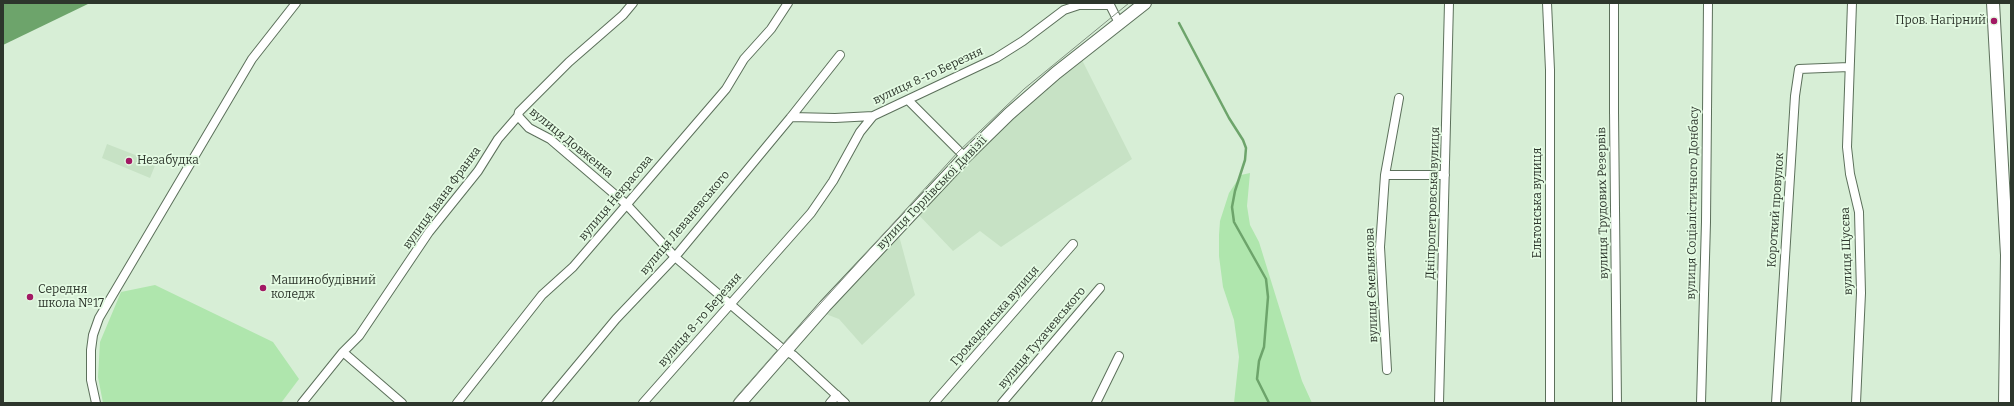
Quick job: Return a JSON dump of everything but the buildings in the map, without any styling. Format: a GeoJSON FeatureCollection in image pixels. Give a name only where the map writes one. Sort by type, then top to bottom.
{"type":"FeatureCollection","features":[{"type":"Feature","properties":{"kind":"main road","name":"вулиця Горлівської Дивізії"},"geometry":{"type":"LineString","coordinates":[[740,403],[785,351],[965,157],[1009,114],[1044,83],[1145,3]]}},
{"type":"Feature","properties":{"kind":"main road"},"geometry":{"type":"LineString","coordinates":[[1993,3],[2007,262],[2005,403]]}},
{"type":"Feature","properties":{"kind":"street"},"geometry":{"type":"LineString","coordinates":[[96,403],[91,380],[91,350],[93,335],[100,318],[252,59],[296,3]]}},
{"type":"Feature","properties":{"kind":"street","name":"вулиця Івана Франка"},"geometry":{"type":"LineString","coordinates":[[302,403],[343,352],[359,336],[429,232],[478,171],[498,139],[518,116],[519,112],[569,62],[623,15],[633,3]]}},
{"type":"Feature","properties":{"kind":"street","name":"вулиця Некрасова"},"geometry":{"type":"LineString","coordinates":[[457,403],[542,295],[573,267],[726,89],[744,59],[770,29],[788,3]]}},
{"type":"Feature","properties":{"kind":"street","name":"Дніпропетровська вулиця"},"geometry":{"type":"LineString","coordinates":[[1439,403],[1449,3]]}},
{"type":"Feature","properties":{"kind":"street","name":"Ельтонська вулиця"},"geometry":{"type":"LineString","coordinates":[[1547,3],[1550,70],[1550,403]]}},
{"type":"Feature","properties":{"kind":"street","name":"вулиця Трудових Резервів"},"geometry":{"type":"LineString","coordinates":[[1614,3],[1617,403]]}},
{"type":"Feature","properties":{"kind":"street","name":"вулиця Соціалістичного Донбасу"},"geometry":{"type":"LineString","coordinates":[[1701,403],[1706,222],[1708,3]]}},
{"type":"Feature","properties":{"kind":"street","name":"вулиця Щусєва"},"geometry":{"type":"LineString","coordinates":[[1852,3],[1847,161],[1859,212],[1861,293],[1856,403]]}},
{"type":"Feature","properties":{"kind":"street","name":"вулиця 8-го Березня"},"geometry":{"type":"LineString","coordinates":[[643,403],[811,213],[833,181],[860,132],[873,116],[996,58],[1023,41],[1064,10],[1072,7],[1102,4],[1110,5],[1119,23]]}},
{"type":"Feature","properties":{"kind":"street","name":"вулиця Леваневського"},"geometry":{"type":"LineString","coordinates":[[546,403],[616,319],[675,257],[791,117],[840,55]]}},
{"type":"Feature","properties":{"kind":"street","name":"Короткий провулок"},"geometry":{"type":"LineString","coordinates":[[1776,403],[1795,96],[1799,69],[1849,67]]}},
{"type":"Feature","properties":{"kind":"street","name":"вулиця Ємельянова"},"geometry":{"type":"LineString","coordinates":[[1387,370],[1380,246],[1385,175],[1399,98]]}},
{"type":"Feature","properties":{"kind":"street"},"geometry":{"type":"LineString","coordinates":[[908,100],[954,148],[965,157]]}},
{"type":"Feature","properties":{"kind":"street","name":"вулиця Довженка"},"geometry":{"type":"LineString","coordinates":[[518,116],[529,128],[550,139],[626,204],[675,257],[731,303],[785,351],[793,355],[845,403]]}},
{"type":"Feature","properties":{"kind":"street"},"geometry":{"type":"LineString","coordinates":[[791,117],[835,118],[873,116]]}},
{"type":"Feature","properties":{"kind":"street"},"geometry":{"type":"LineString","coordinates":[[1385,175],[1445,175]]}},
{"type":"Feature","properties":{"kind":"street","name":"Громадянська вулиця"},"geometry":{"type":"LineString","coordinates":[[934,403],[1073,244]]}},
{"type":"Feature","properties":{"kind":"street","name":"вулиця Тухачевського"},"geometry":{"type":"LineString","coordinates":[[1002,403],[1100,288]]}},
{"type":"Feature","properties":{"kind":"street"},"geometry":{"type":"LineString","coordinates":[[343,352],[402,403]]}},
{"type":"Feature","properties":{"kind":"street"},"geometry":{"type":"LineString","coordinates":[[1096,403],[1119,356]]}},
{"type":"Feature","properties":{"kind":"street"},"geometry":{"type":"LineString","coordinates":[[830,403],[837,395]]}},
{"type":"Feature","properties":{"kind":"shaded area"},"geometry":{"type":"Polygon","coordinates":[[[3,3],[90,3],[3,45],[3,3]]]}},
{"type":"Feature","properties":{"kind":"shaded area"},"geometry":{"type":"Polygon","coordinates":[[[1082,60],[1132,159],[1001,247],[980,231],[953,251],[916,212],[1005,124],[1082,60]]]}},
{"type":"Feature","properties":{"kind":"shaded area","name":"Незабудка"},"geometry":{"type":"Polygon","coordinates":[[[107,144],[156,163],[150,178],[102,158],[107,144]]]}},
{"type":"Feature","properties":{"kind":"shaded area"},"geometry":{"type":"Polygon","coordinates":[[[1250,173],[1247,206],[1250,225],[1259,242],[1302,381],[1312,403],[1234,403],[1239,357],[1234,320],[1223,287],[1219,256],[1219,235],[1220,221],[1229,193],[1241,175],[1250,173]]]}},
{"type":"Feature","properties":{"kind":"shaded area"},"geometry":{"type":"Polygon","coordinates":[[[898,232],[915,295],[862,345],[839,319],[823,313],[898,232]]]}},
{"type":"Feature","properties":{"kind":"shaded area"},"geometry":{"type":"Polygon","coordinates":[[[155,285],[273,342],[299,379],[281,403],[103,403],[98,377],[100,342],[121,292],[155,285]]]}},
{"type":"Feature","properties":{"kind":"waterway"},"geometry":{"type":"LineString","coordinates":[[1179,23],[1246,148],[1245,160],[1235,191],[1232,207],[1234,222],[1266,279],[1268,297],[1264,347],[1259,361],[1257,379],[1269,403]]}},
{"type":"Feature","properties":{"kind":"tram line"},"geometry":{"type":"LineString","coordinates":[[732,403],[958,152],[1024,89],[1129,3]]}},
{"type":"Feature","properties":{"kind":"place","name":"Пров. Нагірний"},"geometry":{"type":"Point","coordinates":[1994,21]}},
{"type":"Feature","properties":{"kind":"place","name":"Незабудка"},"geometry":{"type":"Point","coordinates":[129,161]}},
{"type":"Feature","properties":{"kind":"place","name":"Машинобудівний коледж"},"geometry":{"type":"Point","coordinates":[263,288]}},
{"type":"Feature","properties":{"kind":"place","name":"Середня школа №17"},"geometry":{"type":"Point","coordinates":[30,297]}}]}
